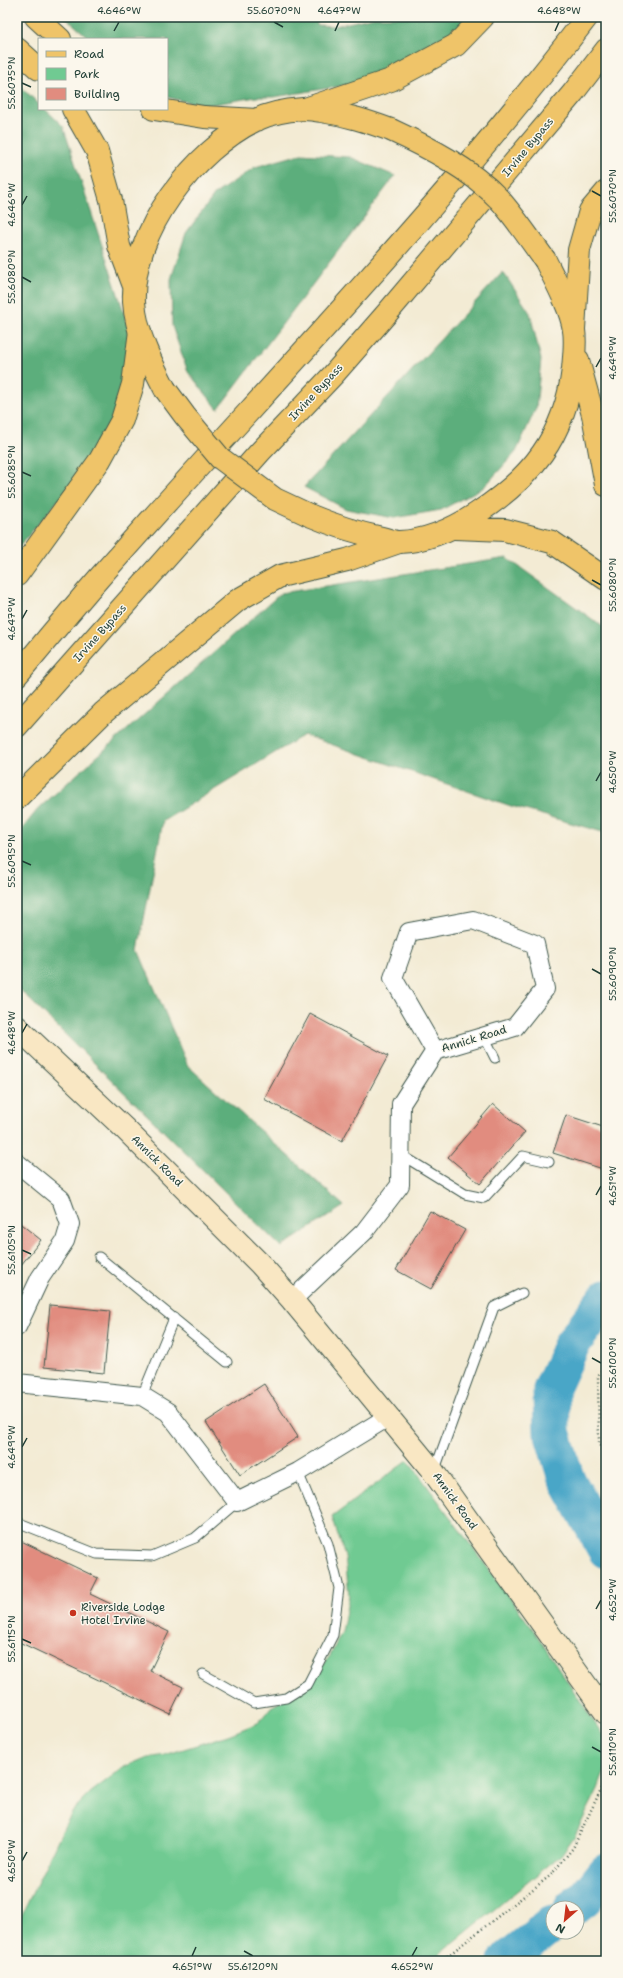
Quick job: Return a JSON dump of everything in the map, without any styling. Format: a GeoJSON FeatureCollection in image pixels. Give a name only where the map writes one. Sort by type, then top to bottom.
{"type":"FeatureCollection","features":[{"type":"Feature","properties":{"kind":"main road"},"geometry":{"type":"LineString","coordinates":[[36,17],[59,38]]}},
{"type":"Feature","properties":{"kind":"main road"},"geometry":{"type":"LineString","coordinates":[[399,542],[338,527],[275,499],[220,458],[185,416],[166,389],[150,360],[136,315],[135,287],[139,255],[153,226],[174,189],[202,160],[227,139],[257,120],[277,113],[305,109],[391,80],[456,45],[483,17]]}},
{"type":"Feature","properties":{"kind":"main road"},"geometry":{"type":"LineString","coordinates":[[17,675],[98,579],[387,259],[546,71],[586,17]]}},
{"type":"Feature","properties":{"kind":"main road"},"geometry":{"type":"LineString","coordinates":[[17,49],[38,68]]}},
{"type":"Feature","properties":{"kind":"main road","name":"Irvine Bypass"},"geometry":{"type":"LineString","coordinates":[[17,726],[260,452],[333,375],[383,318],[573,93],[606,50]]}},
{"type":"Feature","properties":{"kind":"main road"},"geometry":{"type":"LineString","coordinates":[[305,109],[349,115],[391,130],[431,148],[470,175],[498,199],[545,260],[559,289],[575,339],[593,415],[606,485]]}},
{"type":"Feature","properties":{"kind":"main road"},"geometry":{"type":"LineString","coordinates":[[75,110],[97,151],[111,200],[119,246],[135,287]]}},
{"type":"Feature","properties":{"kind":"main road"},"geometry":{"type":"LineString","coordinates":[[160,110],[204,117],[257,120]]}},
{"type":"Feature","properties":{"kind":"main road"},"geometry":{"type":"LineString","coordinates":[[17,798],[103,713],[238,600],[280,576],[347,560],[399,542],[428,537],[455,528],[503,497],[536,464],[562,422],[571,388],[579,250],[590,211],[606,192]]}},
{"type":"Feature","properties":{"kind":"main road"},"geometry":{"type":"LineString","coordinates":[[17,575],[100,460],[122,420],[132,384],[140,331]]}},
{"type":"Feature","properties":{"kind":"main road"},"geometry":{"type":"LineString","coordinates":[[455,528],[505,530],[552,542],[606,579]]}},
{"type":"Feature","properties":{"kind":"main road","name":"Annick Road"},"geometry":{"type":"LineString","coordinates":[[17,1028],[131,1135],[260,1264],[292,1300],[434,1473],[606,1713]]}},
{"type":"Feature","properties":{"kind":"street","name":"Annick Road"},"geometry":{"type":"LineString","coordinates":[[292,1300],[364,1232],[400,1185],[401,1104],[435,1051],[515,1027],[545,989],[535,944],[473,920],[410,932],[393,978],[435,1051]]}},
{"type":"Feature","properties":{"kind":"street"},"geometry":{"type":"LineString","coordinates":[[17,1163],[61,1199],[70,1224],[65,1241],[40,1278],[17,1327]]}},
{"type":"Feature","properties":{"kind":"street"},"geometry":{"type":"LineString","coordinates":[[17,1383],[142,1396],[168,1412],[237,1502],[298,1472],[388,1417]]}},
{"type":"Feature","properties":{"kind":"lane"},"geometry":{"type":"LineString","coordinates":[[484,1036],[495,1058]]}},
{"type":"Feature","properties":{"kind":"lane"},"geometry":{"type":"LineString","coordinates":[[400,1154],[465,1194],[484,1198],[523,1156],[549,1162]]}},
{"type":"Feature","properties":{"kind":"lane"},"geometry":{"type":"LineString","coordinates":[[99,1257],[227,1362]]}},
{"type":"Feature","properties":{"kind":"lane"},"geometry":{"type":"LineString","coordinates":[[434,1473],[494,1307],[522,1293]]}},
{"type":"Feature","properties":{"kind":"lane"},"geometry":{"type":"LineString","coordinates":[[142,1396],[174,1318]]}},
{"type":"Feature","properties":{"kind":"lane"},"geometry":{"type":"LineString","coordinates":[[203,1674],[254,1703],[286,1698],[308,1684],[333,1634],[339,1588],[328,1544],[298,1472]]}},
{"type":"Feature","properties":{"kind":"lane"},"geometry":{"type":"LineString","coordinates":[[17,1522],[97,1554],[152,1556],[195,1538],[237,1502]]}},
{"type":"Feature","properties":{"kind":"path"},"geometry":{"type":"LineString","coordinates":[[606,1364],[598,1375],[599,1444],[606,1458]]}},
{"type":"Feature","properties":{"kind":"path"},"geometry":{"type":"LineString","coordinates":[[441,1961],[552,1875],[573,1848],[606,1779]]}},
{"type":"Feature","properties":{"kind":"green space"},"geometry":{"type":"Polygon","coordinates":[[[65,17],[316,17],[317,25],[335,26],[374,17],[480,17],[456,43],[360,83],[274,97],[256,97],[203,106],[168,97],[168,38],[89,38],[65,17]]]}},
{"type":"Feature","properties":{"kind":"green space"},"geometry":{"type":"Polygon","coordinates":[[[17,83],[38,103],[38,110],[46,110],[63,126],[132,337],[114,435],[17,549],[17,344],[21,313],[17,308],[17,83]]]}},
{"type":"Feature","properties":{"kind":"green space"},"geometry":{"type":"Polygon","coordinates":[[[301,154],[350,157],[395,176],[218,409],[188,372],[172,326],[171,279],[186,233],[215,194],[255,167],[301,154]]]}},
{"type":"Feature","properties":{"kind":"green space"},"geometry":{"type":"Polygon","coordinates":[[[503,272],[530,313],[541,360],[536,408],[516,452],[484,487],[441,510],[394,518],[346,509],[304,487],[503,272]]]}},
{"type":"Feature","properties":{"kind":"green space"},"geometry":{"type":"Polygon","coordinates":[[[507,558],[606,629],[606,833],[511,806],[304,735],[163,821],[138,950],[188,1066],[344,1206],[281,1247],[17,987],[17,835],[38,809],[281,593],[507,558]]]}},
{"type":"Feature","properties":{"kind":"green space"},"geometry":{"type":"Polygon","coordinates":[[[408,1460],[532,1628],[606,1740],[606,1767],[598,1789],[574,1837],[561,1855],[431,1961],[17,1961],[17,1925],[65,1825],[75,1808],[90,1793],[124,1767],[143,1759],[165,1755],[228,1735],[258,1723],[271,1707],[294,1694],[315,1676],[330,1656],[342,1632],[349,1595],[345,1556],[332,1517],[408,1460]]]}},
{"type":"Feature","properties":{"kind":"building"},"geometry":{"type":"Polygon","coordinates":[[[310,1014],[388,1056],[342,1141],[264,1099],[310,1014]]]}},
{"type":"Feature","properties":{"kind":"building"},"geometry":{"type":"Polygon","coordinates":[[[493,1104],[525,1132],[480,1184],[448,1157],[493,1104]]]}},
{"type":"Feature","properties":{"kind":"building"},"geometry":{"type":"Polygon","coordinates":[[[566,1115],[606,1128],[606,1170],[553,1153],[566,1115]]]}},
{"type":"Feature","properties":{"kind":"building"},"geometry":{"type":"Polygon","coordinates":[[[430,1211],[465,1230],[431,1289],[396,1270],[430,1211]]]}},
{"type":"Feature","properties":{"kind":"building"},"geometry":{"type":"Polygon","coordinates":[[[17,1221],[41,1240],[17,1270],[17,1221]]]}},
{"type":"Feature","properties":{"kind":"building"},"geometry":{"type":"Polygon","coordinates":[[[50,1305],[110,1311],[104,1373],[44,1367],[50,1305]]]}},
{"type":"Feature","properties":{"kind":"building"},"geometry":{"type":"Polygon","coordinates":[[[264,1384],[298,1437],[240,1475],[206,1422],[264,1384]]]}},
{"type":"Feature","properties":{"kind":"building","name":"Riverside Lodge Hotel Irvine"},"geometry":{"type":"Polygon","coordinates":[[[17,1539],[98,1578],[90,1594],[169,1632],[150,1671],[183,1687],[170,1714],[17,1641],[17,1539]]]}},
{"type":"Feature","properties":{"kind":"waterway"},"geometry":{"type":"LineString","coordinates":[[606,1298],[572,1344],[551,1390],[552,1432],[566,1478],[606,1550]]}},
{"type":"Feature","properties":{"kind":"waterway"},"geometry":{"type":"LineString","coordinates":[[582,1900],[606,1872]]}},
{"type":"Feature","properties":{"kind":"waterway"},"geometry":{"type":"LineString","coordinates":[[506,1961],[545,1929]]}},
{"type":"Feature","properties":{"kind":"place","name":"Riverside Lodge Hotel Irvine"},"geometry":{"type":"Point","coordinates":[73,1613]}}]}
